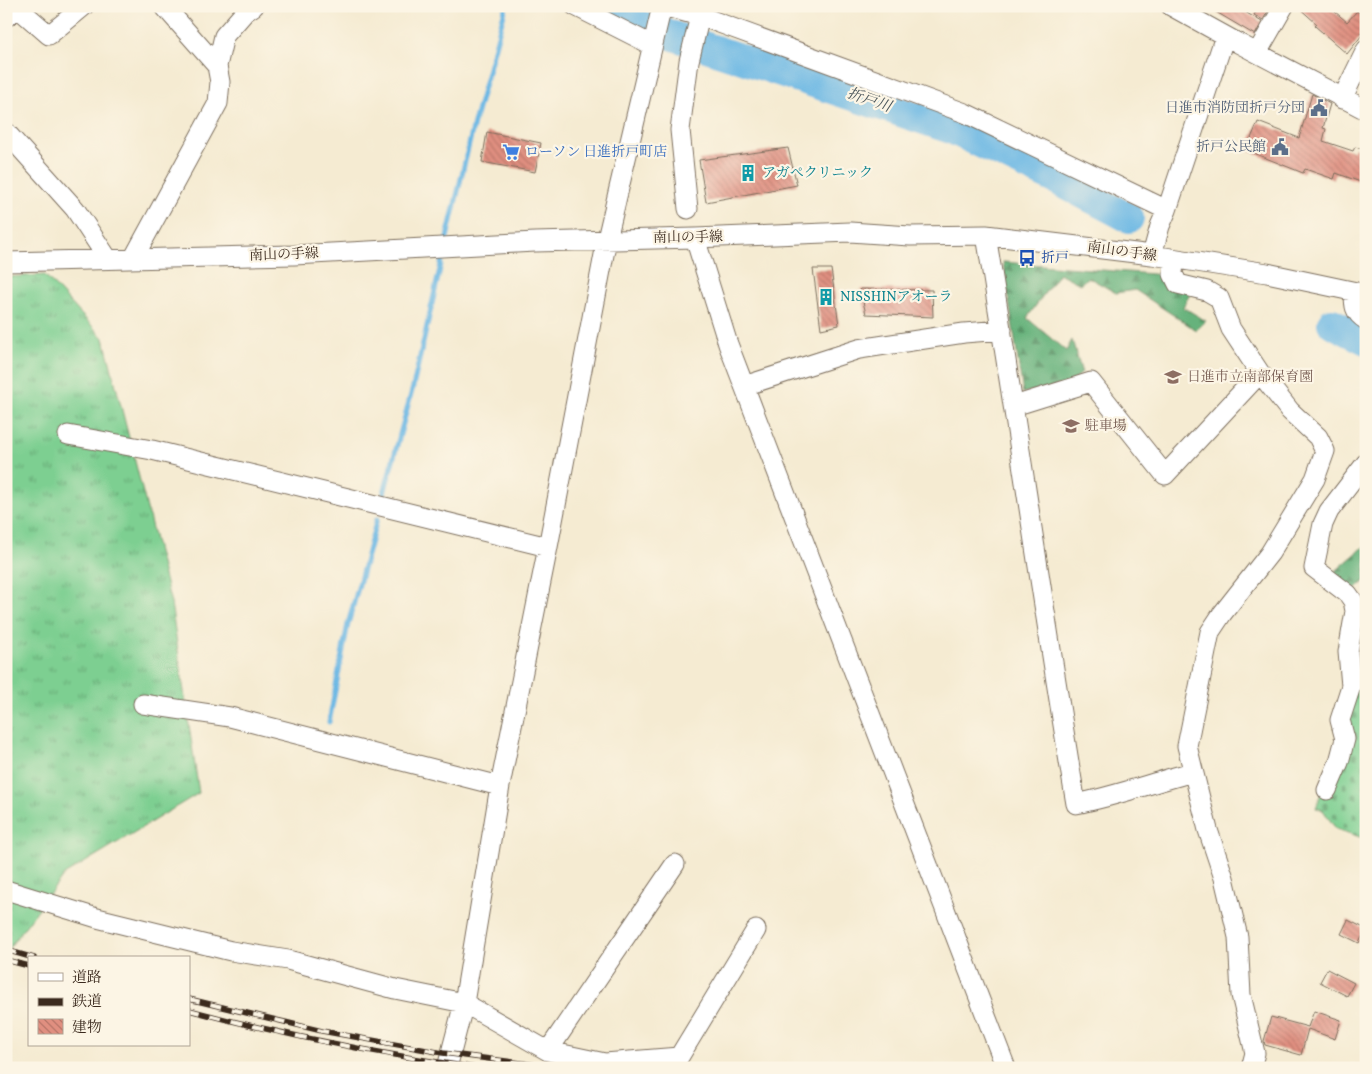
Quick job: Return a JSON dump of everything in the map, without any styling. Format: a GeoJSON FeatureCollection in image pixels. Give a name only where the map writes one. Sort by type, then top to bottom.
{"type":"FeatureCollection","features":[{"type":"Feature","properties":{"kind":"street"},"geometry":{"type":"LineString","coordinates":[[6,17],[18,8],[49,35],[84,6]]}},
{"type":"Feature","properties":{"kind":"street"},"geometry":{"type":"LineString","coordinates":[[164,6],[217,66]]}},
{"type":"Feature","properties":{"kind":"street"},"geometry":{"type":"LineString","coordinates":[[133,259],[218,104],[220,82],[217,66],[224,36],[245,12],[254,6]]}},
{"type":"Feature","properties":{"kind":"street"},"geometry":{"type":"LineString","coordinates":[[575,6],[652,44]]}},
{"type":"Feature","properties":{"kind":"street"},"geometry":{"type":"LineString","coordinates":[[1172,6],[1256,53],[1366,110]]}},
{"type":"Feature","properties":{"kind":"street"},"geometry":{"type":"LineString","coordinates":[[1256,53],[1284,6]]}},
{"type":"Feature","properties":{"kind":"street"},"geometry":{"type":"LineString","coordinates":[[447,1068],[464,1003],[500,786],[607,240],[662,7],[700,16],[965,113],[1167,210]]}},
{"type":"Feature","properties":{"kind":"street"},"geometry":{"type":"LineString","coordinates":[[688,209],[680,130],[690,61],[700,16]]}},
{"type":"Feature","properties":{"kind":"street"},"geometry":{"type":"LineString","coordinates":[[1152,255],[1160,226],[1225,36]]}},
{"type":"Feature","properties":{"kind":"street"},"geometry":{"type":"LineString","coordinates":[[1342,98],[1366,50]]}},
{"type":"Feature","properties":{"kind":"street"},"geometry":{"type":"LineString","coordinates":[[6,132],[74,209],[108,259]]}},
{"type":"Feature","properties":{"kind":"street","name":"南山の手線"},"geometry":{"type":"LineString","coordinates":[[6,262],[294,255],[446,246],[850,232],[910,236],[986,235],[1152,255],[1174,260],[1267,273],[1360,293]]}},
{"type":"Feature","properties":{"kind":"street"},"geometry":{"type":"LineString","coordinates":[[986,235],[1076,804],[1105,798],[1193,772]]}},
{"type":"Feature","properties":{"kind":"street"},"geometry":{"type":"LineString","coordinates":[[695,238],[728,344],[1006,1068]]}},
{"type":"Feature","properties":{"kind":"street"},"geometry":{"type":"LineString","coordinates":[[1174,260],[1173,274],[1178,284],[1207,291],[1218,298],[1231,329],[1260,373],[1290,412],[1318,437],[1325,451],[1315,479],[1270,553],[1210,632],[1188,746],[1208,830],[1224,878],[1238,937],[1240,995],[1255,1053],[1251,1068]]}},
{"type":"Feature","properties":{"kind":"street"},"geometry":{"type":"LineString","coordinates":[[1360,293],[1354,309],[1360,317],[1366,320]]}},
{"type":"Feature","properties":{"kind":"street"},"geometry":{"type":"LineString","coordinates":[[744,386],[859,349],[964,333],[1002,330]]}},
{"type":"Feature","properties":{"kind":"street"},"geometry":{"type":"LineString","coordinates":[[1014,406],[1091,382],[1165,475],[1260,373]]}},
{"type":"Feature","properties":{"kind":"street"},"geometry":{"type":"LineString","coordinates":[[68,435],[152,450],[548,547]]}},
{"type":"Feature","properties":{"kind":"street"},"geometry":{"type":"LineString","coordinates":[[1327,790],[1339,762],[1345,739],[1340,720],[1351,686],[1348,652],[1355,611],[1353,601],[1348,594],[1314,568],[1323,524],[1328,511],[1366,463]]}},
{"type":"Feature","properties":{"kind":"street"},"geometry":{"type":"LineString","coordinates":[[1315,479],[1328,511]]}},
{"type":"Feature","properties":{"kind":"street"},"geometry":{"type":"LineString","coordinates":[[143,704],[230,717],[500,786]]}},
{"type":"Feature","properties":{"kind":"street"},"geometry":{"type":"LineString","coordinates":[[548,1051],[675,864]]}},
{"type":"Feature","properties":{"kind":"street"},"geometry":{"type":"LineString","coordinates":[[6,890],[135,928],[231,951],[288,960],[395,989],[464,1003],[548,1051],[605,1063],[679,1057],[756,930]]}},
{"type":"Feature","properties":{"kind":"green space"},"geometry":{"type":"Polygon","coordinates":[[[1003,262],[1165,275],[1190,294],[1183,307],[1206,321],[1196,330],[1135,290],[1116,293],[1088,277],[1080,284],[1059,273],[1027,318],[1066,351],[1072,340],[1082,373],[1070,383],[1023,393],[1003,262]]]}},
{"type":"Feature","properties":{"kind":"green space"},"geometry":{"type":"Polygon","coordinates":[[[45,275],[104,339],[171,603],[199,793],[64,875],[6,952],[6,277],[45,275]]]}},
{"type":"Feature","properties":{"kind":"green space"},"geometry":{"type":"Polygon","coordinates":[[[1366,545],[1366,580],[1354,590],[1332,574],[1366,545]]]}},
{"type":"Feature","properties":{"kind":"green space"},"geometry":{"type":"Polygon","coordinates":[[[1366,678],[1366,839],[1336,829],[1323,810],[1316,808],[1359,680],[1362,683],[1366,678]]]}},
{"type":"Feature","properties":{"kind":"building"},"geometry":{"type":"Polygon","coordinates":[[[1206,6],[1235,6],[1262,22],[1255,35],[1206,6]]]}},
{"type":"Feature","properties":{"kind":"building"},"geometry":{"type":"Polygon","coordinates":[[[1259,6],[1271,6],[1263,20],[1254,15],[1259,6]]]}},
{"type":"Feature","properties":{"kind":"building"},"geometry":{"type":"Polygon","coordinates":[[[1297,6],[1328,6],[1347,22],[1357,11],[1366,19],[1366,26],[1360,33],[1362,35],[1347,54],[1315,26],[1317,24],[1297,6]]]}},
{"type":"Feature","properties":{"kind":"building"},"geometry":{"type":"Polygon","coordinates":[[[1312,94],[1330,104],[1323,128],[1326,129],[1323,141],[1353,151],[1355,147],[1366,150],[1366,184],[1336,173],[1334,179],[1305,169],[1303,173],[1246,150],[1258,122],[1299,138],[1312,94]]]}},
{"type":"Feature","properties":{"kind":"building","name":"ローソン 日進折戸町店"},"geometry":{"type":"Polygon","coordinates":[[[487,132],[541,143],[535,172],[482,162],[487,132]]]}},
{"type":"Feature","properties":{"kind":"building","name":"アガぺクリニック"},"geometry":{"type":"Polygon","coordinates":[[[788,148],[797,185],[706,202],[699,160],[788,148]]]}},
{"type":"Feature","properties":{"kind":"building","name":"NISSHINアオーラ"},"geometry":{"type":"Polygon","coordinates":[[[813,269],[831,269],[839,325],[821,329],[813,269]]]}},
{"type":"Feature","properties":{"kind":"building"},"geometry":{"type":"Polygon","coordinates":[[[860,289],[932,290],[933,317],[866,314],[860,289]]]}},
{"type":"Feature","properties":{"kind":"building"},"geometry":{"type":"Polygon","coordinates":[[[1348,920],[1366,929],[1359,943],[1341,934],[1348,920]]]}},
{"type":"Feature","properties":{"kind":"building"},"geometry":{"type":"Polygon","coordinates":[[[1327,969],[1354,983],[1347,996],[1320,982],[1327,969]]]}},
{"type":"Feature","properties":{"kind":"building"},"geometry":{"type":"Polygon","coordinates":[[[1314,1011],[1341,1020],[1335,1039],[1308,1029],[1301,1055],[1265,1045],[1264,1041],[1271,1017],[1308,1027],[1314,1011]]]}},
{"type":"Feature","properties":{"kind":"waterway"},"geometry":{"type":"LineString","coordinates":[[446,242],[474,123],[506,6]]}},
{"type":"Feature","properties":{"kind":"waterway","name":"折戸川"},"geometry":{"type":"LineString","coordinates":[[599,6],[629,21],[951,129],[1053,178],[1129,218]]}},
{"type":"Feature","properties":{"kind":"waterway"},"geometry":{"type":"LineString","coordinates":[[384,493],[413,387],[444,251]]}},
{"type":"Feature","properties":{"kind":"waterway","name":"折戸川"},"geometry":{"type":"LineString","coordinates":[[1332,323],[1366,340]]}},
{"type":"Feature","properties":{"kind":"waterway"},"geometry":{"type":"LineString","coordinates":[[329,722],[348,624],[377,519]]}},
{"type":"Feature","properties":{"kind":"railway"},"geometry":{"type":"LineString","coordinates":[[6,950],[28,956]]}},
{"type":"Feature","properties":{"kind":"railway"},"geometry":{"type":"LineString","coordinates":[[6,960],[28,966]]}},
{"type":"Feature","properties":{"kind":"railway"},"geometry":{"type":"LineString","coordinates":[[190,999],[322,1031],[443,1053],[560,1068]]}},
{"type":"Feature","properties":{"kind":"railway"},"geometry":{"type":"LineString","coordinates":[[190,1010],[260,1028],[332,1043],[476,1068]]}},
{"type":"Feature","properties":{"kind":"place","name":"日進市消防団折戸分団"},"geometry":{"type":"Point","coordinates":[1319,108]}},
{"type":"Feature","properties":{"kind":"place","name":"折戸公民館"},"geometry":{"type":"Point","coordinates":[1280,147]}},
{"type":"Feature","properties":{"kind":"place","name":"ローソン 日進折戸町店"},"geometry":{"type":"Point","coordinates":[511,152]}},
{"type":"Feature","properties":{"kind":"place","name":"アガぺクリニック"},"geometry":{"type":"Point","coordinates":[748,173]}},
{"type":"Feature","properties":{"kind":"place","name":"折戸"},"geometry":{"type":"Point","coordinates":[1027,258]}},
{"type":"Feature","properties":{"kind":"place","name":"NISSHINアオーラ"},"geometry":{"type":"Point","coordinates":[826,297]}},
{"type":"Feature","properties":{"kind":"place","name":"日進市立南部保育園"},"geometry":{"type":"Point","coordinates":[1173,377]}},
{"type":"Feature","properties":{"kind":"place","name":"駐車場"},"geometry":{"type":"Point","coordinates":[1071,426]}}]}
